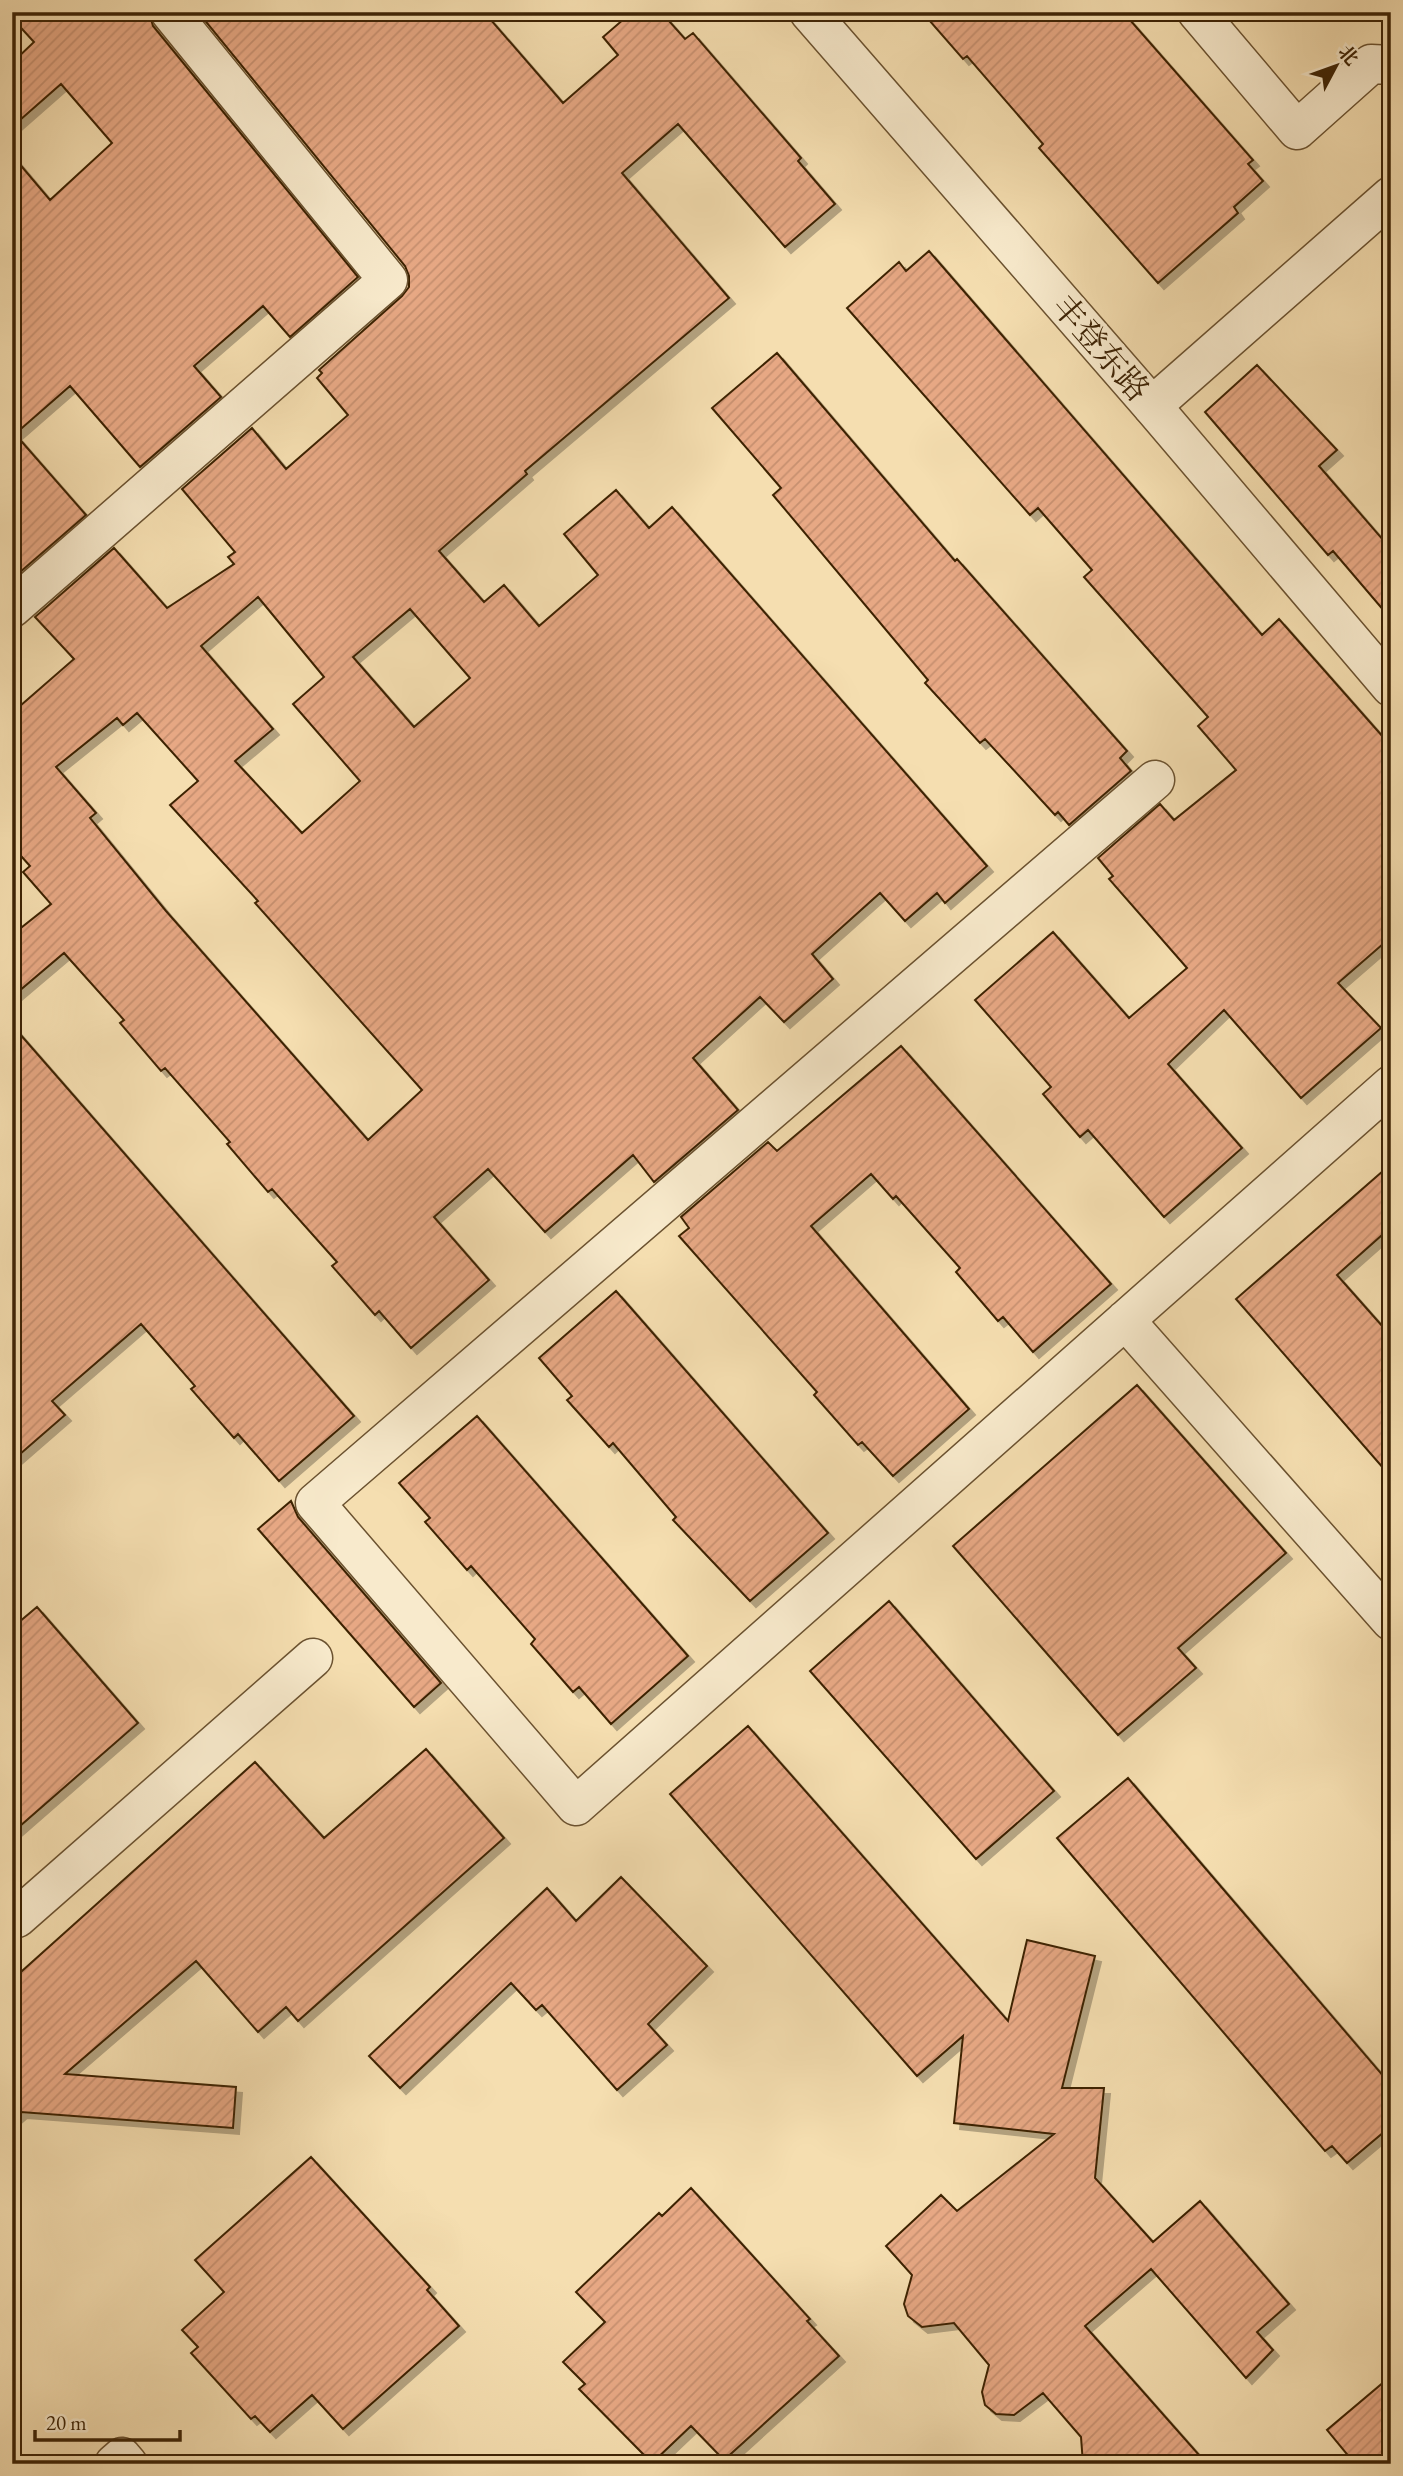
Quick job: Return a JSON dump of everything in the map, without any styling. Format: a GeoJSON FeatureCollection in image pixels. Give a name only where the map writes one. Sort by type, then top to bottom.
{"type":"FeatureCollection","features":[{"type":"Feature","properties":{"kind":"street"},"geometry":{"type":"LineString","coordinates":[[12,608],[388,280],[170,12]]}},
{"type":"Feature","properties":{"kind":"street","name":"丰登东路"},"geometry":{"type":"LineString","coordinates":[[809,12],[1152,406],[1391,687]]}},
{"type":"Feature","properties":{"kind":"street"},"geometry":{"type":"LineString","coordinates":[[1197,12],[1297,130],[1371,64],[1391,65]]}},
{"type":"Feature","properties":{"kind":"street"},"geometry":{"type":"LineString","coordinates":[[1152,406],[1391,196]]}},
{"type":"Feature","properties":{"kind":"street"},"geometry":{"type":"LineString","coordinates":[[1154,780],[315,1503],[576,1806],[1391,1085]]}},
{"type":"Feature","properties":{"kind":"street"},"geometry":{"type":"LineString","coordinates":[[1125,1320],[1391,1620]]}},
{"type":"Feature","properties":{"kind":"street"},"geometry":{"type":"LineString","coordinates":[[12,1912],[17,1918],[313,1658]]}},
{"type":"Feature","properties":{"kind":"street"},"geometry":{"type":"LineString","coordinates":[[114,2464],[122,2457],[128,2464]]}},
{"type":"Feature","properties":{"kind":"building"},"geometry":{"type":"Polygon","coordinates":[[[12,12],[149,12],[153,26],[358,277],[290,337],[263,306],[194,366],[221,397],[140,467],[70,386],[15,434],[86,515],[12,579],[12,155],[50,200],[112,143],[61,84],[12,127],[12,63],[34,42],[12,18],[12,12]]]}},
{"type":"Feature","properties":{"kind":"building"},"geometry":{"type":"Polygon","coordinates":[[[198,12],[484,12],[563,103],[618,55],[603,37],[632,12],[661,12],[685,39],[693,33],[801,158],[798,161],[835,204],[785,247],[678,124],[622,173],[729,298],[525,471],[527,474],[439,551],[484,602],[504,585],[539,626],[598,575],[564,534],[616,490],[649,528],[672,507],[987,866],[945,903],[937,893],[905,921],[880,893],[812,954],[833,979],[784,1022],[760,997],[693,1058],[738,1110],[654,1182],[633,1155],[545,1232],[488,1169],[434,1217],[489,1280],[411,1348],[379,1311],[375,1315],[332,1266],[337,1262],[272,1189],[268,1192],[227,1144],[230,1142],[165,1068],[161,1071],[120,1023],[124,1020],[64,953],[12,997],[12,935],[51,904],[23,872],[30,866],[12,846],[12,713],[74,659],[35,617],[114,548],[167,608],[234,564],[228,557],[235,552],[182,489],[252,428],[286,469],[348,415],[317,378],[322,373],[319,370],[402,296],[409,287],[405,266],[198,12]],[[258,597],[201,646],[273,729],[235,761],[302,833],[360,781],[293,704],[324,677],[258,597]],[[410,609],[353,657],[414,727],[470,678],[410,609]],[[137,713],[123,725],[117,718],[56,767],[96,813],[90,818],[166,911],[368,1140],[422,1090],[255,903],[258,901],[170,805],[198,781],[137,713]]]}},
{"type":"Feature","properties":{"kind":"building"},"geometry":{"type":"Polygon","coordinates":[[[922,12],[1123,12],[1253,160],[1248,164],[1263,181],[1234,207],[1238,213],[1158,283],[1039,148],[1043,144],[967,56],[963,59],[922,12]]]}},
{"type":"Feature","properties":{"kind":"building"},"geometry":{"type":"Polygon","coordinates":[[[929,251],[1262,635],[1279,619],[1391,746],[1391,937],[1338,983],[1381,1028],[1301,1098],[1224,1010],[1168,1064],[1242,1148],[1164,1217],[1088,1130],[1080,1137],[1043,1094],[1051,1087],[975,1000],[1053,932],[1129,1018],[1187,968],[1109,879],[1113,876],[1098,858],[1160,804],[1174,820],[1236,770],[1198,726],[1208,717],[1084,577],[1092,570],[1038,508],[1030,515],[847,308],[899,262],[906,271],[929,251]]]}},
{"type":"Feature","properties":{"kind":"building"},"geometry":{"type":"Polygon","coordinates":[[[777,353],[955,561],[957,559],[1127,751],[1120,758],[1131,771],[1069,825],[1058,812],[1055,815],[985,739],[980,743],[925,683],[928,680],[773,495],[781,488],[712,408],[777,353]]]}},
{"type":"Feature","properties":{"kind":"building"},"geometry":{"type":"Polygon","coordinates":[[[1257,365],[1337,450],[1319,466],[1391,549],[1391,619],[1333,551],[1328,555],[1205,412],[1257,365]]]}},
{"type":"Feature","properties":{"kind":"building"},"geometry":{"type":"Polygon","coordinates":[[[12,1025],[354,1416],[279,1481],[238,1434],[234,1438],[191,1389],[195,1386],[141,1324],[52,1401],[65,1415],[12,1461],[12,1025]]]}},
{"type":"Feature","properties":{"kind":"building"},"geometry":{"type":"Polygon","coordinates":[[[901,1046],[1111,1284],[1033,1352],[1003,1317],[998,1321],[956,1272],[960,1268],[896,1196],[893,1199],[871,1174],[811,1226],[969,1409],[893,1476],[862,1442],[858,1445],[814,1395],[817,1392],[679,1236],[689,1228],[681,1217],[768,1142],[777,1151],[901,1046]]]}},
{"type":"Feature","properties":{"kind":"building"},"geometry":{"type":"Polygon","coordinates":[[[1391,1164],[1391,1227],[1337,1275],[1391,1336],[1391,1477],[1236,1299],[1391,1164]]]}},
{"type":"Feature","properties":{"kind":"building"},"geometry":{"type":"Polygon","coordinates":[[[616,1291],[828,1533],[750,1601],[673,1520],[676,1517],[613,1443],[609,1447],[567,1400],[572,1396],[539,1358],[616,1291]]]}},
{"type":"Feature","properties":{"kind":"building"},"geometry":{"type":"Polygon","coordinates":[[[1137,1385],[1286,1553],[1178,1648],[1196,1668],[1118,1735],[953,1546],[1137,1385]]]}},
{"type":"Feature","properties":{"kind":"building"},"geometry":{"type":"Polygon","coordinates":[[[477,1416],[688,1656],[611,1724],[579,1687],[573,1692],[531,1644],[535,1639],[471,1566],[467,1570],[425,1522],[430,1518],[399,1483],[477,1416]]]}},
{"type":"Feature","properties":{"kind":"building"},"geometry":{"type":"Polygon","coordinates":[[[291,1501],[298,1517],[441,1683],[414,1707],[258,1529],[291,1501]]]}},
{"type":"Feature","properties":{"kind":"building"},"geometry":{"type":"Polygon","coordinates":[[[889,1601],[1054,1791],[976,1859],[810,1671],[889,1601]]]}},
{"type":"Feature","properties":{"kind":"building"},"geometry":{"type":"Polygon","coordinates":[[[37,1607],[138,1723],[12,1833],[12,1628],[37,1607]]]}},
{"type":"Feature","properties":{"kind":"building"},"geometry":{"type":"Polygon","coordinates":[[[748,1726],[1008,2021],[1027,1940],[1095,1956],[1062,2088],[1104,2088],[1095,2178],[1153,2242],[1200,2201],[1289,2304],[1257,2332],[1273,2350],[1246,2378],[1151,2269],[1085,2326],[1207,2464],[1083,2464],[1081,2437],[1043,2393],[1014,2415],[996,2414],[985,2405],[982,2392],[989,2365],[954,2323],[922,2327],[908,2316],[904,2304],[912,2275],[886,2246],[941,2195],[957,2211],[1054,2134],[954,2123],[963,2036],[917,2076],[670,1794],[748,1726]]]}},
{"type":"Feature","properties":{"kind":"building"},"geometry":{"type":"Polygon","coordinates":[[[426,1749],[504,1838],[298,2021],[286,2007],[258,2032],[196,1961],[65,2074],[236,2087],[233,2128],[21,2112],[12,2120],[18,2033],[12,2027],[12,1980],[255,1762],[324,1838],[426,1749]]]}},
{"type":"Feature","properties":{"kind":"building"},"geometry":{"type":"Polygon","coordinates":[[[1128,1778],[1391,2085],[1391,2126],[1347,2163],[1332,2146],[1325,2151],[1057,1838],[1128,1778]]]}},
{"type":"Feature","properties":{"kind":"building"},"geometry":{"type":"Polygon","coordinates":[[[621,1877],[707,1966],[648,2024],[667,2045],[617,2090],[542,2005],[536,2010],[511,1983],[400,2088],[369,2056],[547,1888],[576,1921],[621,1877]]]}},
{"type":"Feature","properties":{"kind":"building"},"geometry":{"type":"Polygon","coordinates":[[[311,2157],[430,2287],[427,2290],[459,2326],[343,2429],[312,2395],[270,2432],[255,2416],[251,2419],[191,2353],[198,2347],[182,2330],[224,2292],[195,2260],[311,2157]]]}},
{"type":"Feature","properties":{"kind":"building"},"geometry":{"type":"Polygon","coordinates":[[[691,2188],[810,2319],[807,2321],[839,2356],[724,2460],[691,2426],[652,2463],[579,2389],[585,2384],[563,2362],[605,2322],[576,2292],[659,2213],[662,2216],[691,2188]]]}},
{"type":"Feature","properties":{"kind":"building"},"geometry":{"type":"Polygon","coordinates":[[[1391,2376],[1391,2464],[1355,2464],[1327,2430],[1391,2376]]]}}]}
